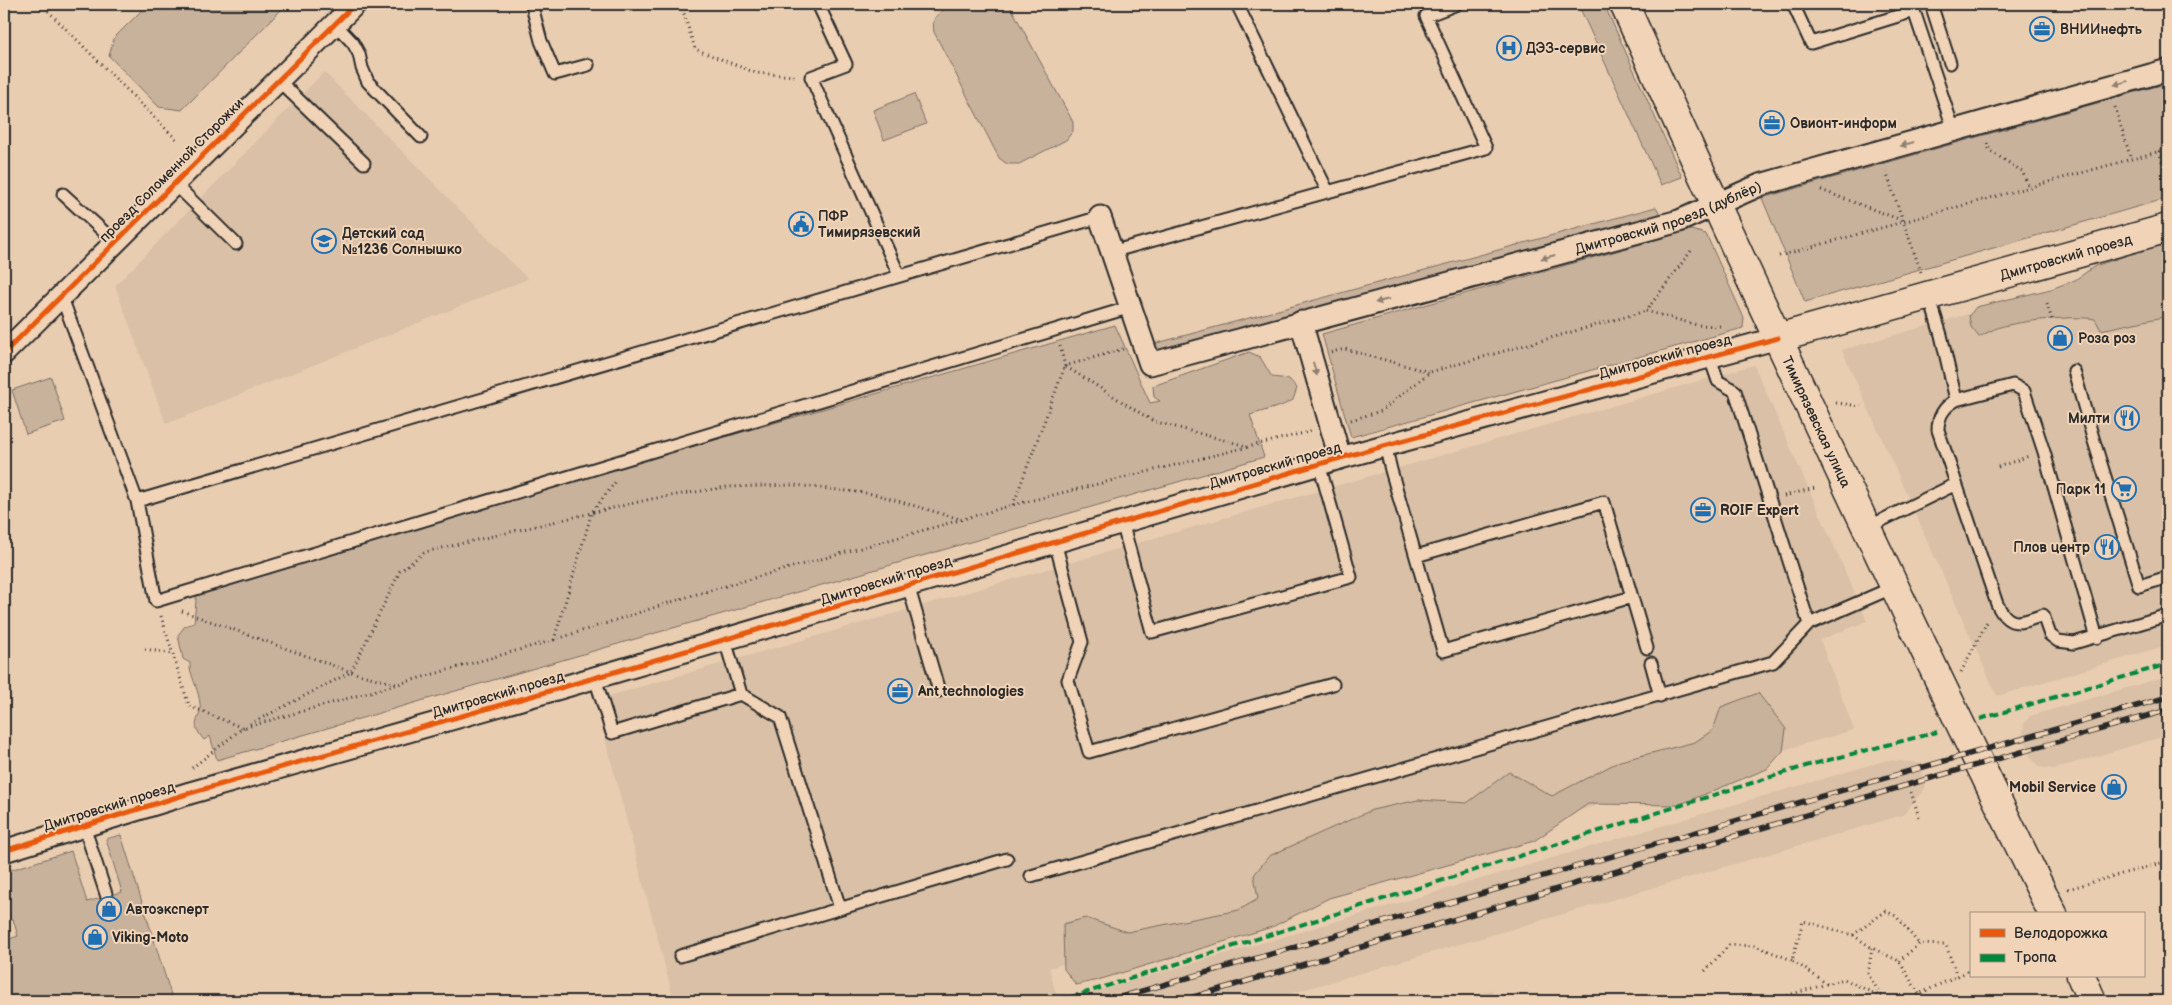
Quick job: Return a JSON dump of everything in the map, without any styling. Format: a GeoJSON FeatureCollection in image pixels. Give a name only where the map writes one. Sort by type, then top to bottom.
{"type":"FeatureCollection","features":[{"type":"Feature","properties":{"kind":"main road","name":"Тимирязевская улица"},"geometry":{"type":"LineString","coordinates":[[1624,4],[1715,205],[1866,528],[2052,912]]}},
{"type":"Feature","properties":{"kind":"main road","name":"Дмитровский проезд"},"geometry":{"type":"LineString","coordinates":[[1778,338],[1925,284],[2168,228]]}},
{"type":"Feature","properties":{"kind":"main road"},"geometry":{"type":"LineString","coordinates":[[2082,978],[2092,1001]]}},
{"type":"Feature","properties":{"kind":"street","name":"проезд Соломенной Сторожки"},"geometry":{"type":"LineString","coordinates":[[4,353],[355,4]]}},
{"type":"Feature","properties":{"kind":"street","name":"Дмитровский проезд (дублёр)"},"geometry":{"type":"LineString","coordinates":[[1143,343],[1150,364],[1679,221],[1760,185],[2168,70]]}},
{"type":"Feature","properties":{"kind":"street"},"geometry":{"type":"LineString","coordinates":[[1100,217],[1143,343]]}},
{"type":"Feature","properties":{"kind":"street"},"geometry":{"type":"LineString","coordinates":[[1301,322],[1340,458]]}},
{"type":"Feature","properties":{"kind":"street","name":"Дмитровский проезд"},"geometry":{"type":"LineString","coordinates":[[4,851],[190,793],[595,678],[1384,445],[1709,355],[1778,338]]}},
{"type":"Feature","properties":{"kind":"lane"},"geometry":{"type":"LineString","coordinates":[[534,4],[532,6],[541,41],[556,74],[588,65]]}},
{"type":"Feature","properties":{"kind":"lane"},"geometry":{"type":"LineString","coordinates":[[818,4],[846,64],[810,77],[899,275]]}},
{"type":"Feature","properties":{"kind":"lane"},"geometry":{"type":"LineString","coordinates":[[1237,4],[1328,192]]}},
{"type":"Feature","properties":{"kind":"lane"},"geometry":{"type":"LineString","coordinates":[[1111,252],[1486,148],[1426,16],[1456,4]]}},
{"type":"Feature","properties":{"kind":"lane"},"geometry":{"type":"LineString","coordinates":[[1792,4],[1811,43],[1914,11],[1954,131]]}},
{"type":"Feature","properties":{"kind":"lane"},"geometry":{"type":"LineString","coordinates":[[1931,4],[1950,63]]}},
{"type":"Feature","properties":{"kind":"lane"},"geometry":{"type":"LineString","coordinates":[[335,24],[353,43],[359,54],[368,82],[421,137]]}},
{"type":"Feature","properties":{"kind":"lane"},"geometry":{"type":"LineString","coordinates":[[278,80],[364,163]]}},
{"type":"Feature","properties":{"kind":"lane"},"geometry":{"type":"LineString","coordinates":[[174,183],[236,244]]}},
{"type":"Feature","properties":{"kind":"lane"},"geometry":{"type":"LineString","coordinates":[[63,194],[114,242]]}},
{"type":"Feature","properties":{"kind":"lane"},"geometry":{"type":"LineString","coordinates":[[137,501],[1100,217]]}},
{"type":"Feature","properties":{"kind":"lane"},"geometry":{"type":"LineString","coordinates":[[1925,284],[1941,335],[1956,400]]}},
{"type":"Feature","properties":{"kind":"lane"},"geometry":{"type":"LineString","coordinates":[[61,295],[137,501],[156,601],[1130,307]]}},
{"type":"Feature","properties":{"kind":"lane"},"geometry":{"type":"LineString","coordinates":[[1709,355],[1718,381],[1735,391],[1809,624]]}},
{"type":"Feature","properties":{"kind":"lane"},"geometry":{"type":"LineString","coordinates":[[2074,371],[2139,586],[2168,577]]}},
{"type":"Feature","properties":{"kind":"lane"},"geometry":{"type":"LineString","coordinates":[[2097,638],[2044,452],[2024,391],[2013,385],[1956,400],[1944,409],[1938,421],[1938,430],[1996,604],[2002,616],[2012,622],[2022,622],[2043,615],[2050,635],[2058,641],[2074,643],[2097,638],[2168,616]]}},
{"type":"Feature","properties":{"kind":"lane"},"geometry":{"type":"LineString","coordinates":[[1384,445],[1443,651],[1632,597]]}},
{"type":"Feature","properties":{"kind":"lane"},"geometry":{"type":"LineString","coordinates":[[1122,522],[1152,632],[1351,577],[1319,464]]}},
{"type":"Feature","properties":{"kind":"lane"},"geometry":{"type":"LineString","coordinates":[[1866,528],[1956,484]]}},
{"type":"Feature","properties":{"kind":"lane"},"geometry":{"type":"LineString","coordinates":[[1416,556],[1604,502],[1647,648]]}},
{"type":"Feature","properties":{"kind":"lane"},"geometry":{"type":"LineString","coordinates":[[1055,542],[1082,642],[1068,680],[1089,752],[1333,684]]}},
{"type":"Feature","properties":{"kind":"lane"},"geometry":{"type":"LineString","coordinates":[[908,585],[939,691]]}},
{"type":"Feature","properties":{"kind":"lane"},"geometry":{"type":"LineString","coordinates":[[1031,876],[1773,662],[1809,624],[1894,587]]}},
{"type":"Feature","properties":{"kind":"lane"},"geometry":{"type":"LineString","coordinates":[[725,640],[741,694],[780,717],[840,908]]}},
{"type":"Feature","properties":{"kind":"lane"},"geometry":{"type":"LineString","coordinates":[[1651,663],[1660,696]]}},
{"type":"Feature","properties":{"kind":"lane"},"geometry":{"type":"LineString","coordinates":[[595,678],[612,733],[741,694]]}},
{"type":"Feature","properties":{"kind":"lane"},"geometry":{"type":"LineString","coordinates":[[84,826],[107,896]]}},
{"type":"Feature","properties":{"kind":"lane"},"geometry":{"type":"LineString","coordinates":[[680,956],[1007,860]]}},
{"type":"Feature","properties":{"kind":"path"},"geometry":{"type":"LineString","coordinates":[[41,4],[178,141]]}},
{"type":"Feature","properties":{"kind":"path"},"geometry":{"type":"LineString","coordinates":[[493,4],[497,8]]}},
{"type":"Feature","properties":{"kind":"path"},"geometry":{"type":"LineString","coordinates":[[682,4],[695,49],[756,73],[810,77]]}},
{"type":"Feature","properties":{"kind":"path"},"geometry":{"type":"LineString","coordinates":[[2114,104],[2131,159]]}},
{"type":"Feature","properties":{"kind":"path"},"geometry":{"type":"LineString","coordinates":[[1985,138],[1990,151],[2022,171],[2029,187]]}},
{"type":"Feature","properties":{"kind":"path"},"geometry":{"type":"LineString","coordinates":[[1779,256],[2168,149]]}},
{"type":"Feature","properties":{"kind":"path"},"geometry":{"type":"LineString","coordinates":[[2159,151],[2168,182]]}},
{"type":"Feature","properties":{"kind":"path"},"geometry":{"type":"LineString","coordinates":[[1885,169],[1925,284]]}},
{"type":"Feature","properties":{"kind":"path"},"geometry":{"type":"LineString","coordinates":[[1820,190],[1905,222]]}},
{"type":"Feature","properties":{"kind":"path"},"geometry":{"type":"LineString","coordinates":[[1646,311],[1691,251]]}},
{"type":"Feature","properties":{"kind":"path"},"geometry":{"type":"LineString","coordinates":[[2047,304],[2053,323]]}},
{"type":"Feature","properties":{"kind":"path"},"geometry":{"type":"LineString","coordinates":[[156,601],[189,706],[243,728],[554,640],[690,596],[1013,504],[1332,426],[1381,411],[1430,372],[1646,311],[1697,325],[1720,326]]}},
{"type":"Feature","properties":{"kind":"path"},"geometry":{"type":"LineString","coordinates":[[1013,504],[1065,366],[1055,330]]}},
{"type":"Feature","properties":{"kind":"path"},"geometry":{"type":"LineString","coordinates":[[1065,366],[1143,343]]}},
{"type":"Feature","properties":{"kind":"path"},"geometry":{"type":"LineString","coordinates":[[1312,358],[1345,349],[1430,372]]}},
{"type":"Feature","properties":{"kind":"path"},"geometry":{"type":"LineString","coordinates":[[1065,366],[1153,421],[1246,446]]}},
{"type":"Feature","properties":{"kind":"path"},"geometry":{"type":"LineString","coordinates":[[1836,403],[1861,406]]}},
{"type":"Feature","properties":{"kind":"path"},"geometry":{"type":"LineString","coordinates":[[554,640],[592,512],[635,455]]}},
{"type":"Feature","properties":{"kind":"path"},"geometry":{"type":"LineString","coordinates":[[191,769],[243,728],[351,672],[400,571],[425,552],[651,499],[727,488],[794,485],[874,494],[962,519]]}},
{"type":"Feature","properties":{"kind":"path"},"geometry":{"type":"LineString","coordinates":[[1770,500],[1815,488]]}},
{"type":"Feature","properties":{"kind":"path"},"geometry":{"type":"LineString","coordinates":[[156,601],[351,672],[398,684]]}},
{"type":"Feature","properties":{"kind":"path"},"geometry":{"type":"LineString","coordinates":[[1960,675],[1996,604]]}},
{"type":"Feature","properties":{"kind":"path"},"geometry":{"type":"LineString","coordinates":[[145,649],[173,654]]}},
{"type":"Feature","properties":{"kind":"path"},"geometry":{"type":"LineString","coordinates":[[1911,792],[1919,817]]}},
{"type":"Feature","properties":{"kind":"path"},"geometry":{"type":"LineString","coordinates":[[2068,890],[2168,861]]}},
{"type":"Feature","properties":{"kind":"path"},"geometry":{"type":"LineString","coordinates":[[1853,935],[1886,911],[1896,916],[1919,944]]}},
{"type":"Feature","properties":{"kind":"path"},"geometry":{"type":"LineString","coordinates":[[1792,960],[1803,921],[1853,935],[1872,948],[1899,961],[1919,994],[1917,1001]]}},
{"type":"Feature","properties":{"kind":"path"},"geometry":{"type":"LineString","coordinates":[[1899,961],[1919,944],[1946,945],[1957,977]]}},
{"type":"Feature","properties":{"kind":"path"},"geometry":{"type":"LineString","coordinates":[[1705,972],[1729,946],[1755,946],[1792,960],[1827,984]]}},
{"type":"Feature","properties":{"kind":"path"},"geometry":{"type":"LineString","coordinates":[[1872,948],[1868,974],[1882,997]]}},
{"type":"Feature","properties":{"kind":"path"},"geometry":{"type":"LineString","coordinates":[[1919,994],[1970,970]]}},
{"type":"Feature","properties":{"kind":"path"},"geometry":{"type":"LineString","coordinates":[[1768,1001],[1844,979],[1890,1001]]}},
{"type":"Feature","properties":{"kind":"shaded area"},"geometry":{"type":"Polygon","coordinates":[[[148,4],[287,4],[182,110],[159,107],[109,56],[114,38],[148,4]]]}},
{"type":"Feature","properties":{"kind":"shaded area"},"geometry":{"type":"Polygon","coordinates":[[[954,4],[1009,4],[1073,122],[1073,131],[1066,140],[1019,164],[1007,164],[999,158],[934,32],[935,17],[954,4]]]}},
{"type":"Feature","properties":{"kind":"shaded area"},"geometry":{"type":"Polygon","coordinates":[[[1578,4],[1604,4],[1682,177],[1661,185],[1578,4]]]}},
{"type":"Feature","properties":{"kind":"shaded area","name":"Детский сад №1236 Солнышко"},"geometry":{"type":"Polygon","coordinates":[[[324,72],[528,279],[166,424],[115,286],[324,72]]]}},
{"type":"Feature","properties":{"kind":"shaded area"},"geometry":{"type":"Polygon","coordinates":[[[2168,83],[2168,198],[1805,302],[1762,198],[2168,83]]]}},
{"type":"Feature","properties":{"kind":"shaded area"},"geometry":{"type":"Polygon","coordinates":[[[914,94],[926,124],[884,140],[873,110],[914,94]]]}},
{"type":"Feature","properties":{"kind":"shaded area"},"geometry":{"type":"Polygon","coordinates":[[[1656,207],[1663,218],[1154,355],[1150,345],[1656,207]]]}},
{"type":"Feature","properties":{"kind":"shaded area"},"geometry":{"type":"Polygon","coordinates":[[[1691,230],[1706,234],[1744,318],[1743,328],[1351,437],[1322,334],[1691,230]]]}},
{"type":"Feature","properties":{"kind":"shaded area"},"geometry":{"type":"Polygon","coordinates":[[[2168,244],[2168,316],[2101,330],[2095,319],[2061,318],[2034,321],[2000,327],[1979,337],[1971,327],[1969,316],[1976,307],[2051,289],[2075,280],[2095,266],[2168,244]]]}},
{"type":"Feature","properties":{"kind":"shaded area"},"geometry":{"type":"Polygon","coordinates":[[[2168,257],[2168,645],[1997,696],[1842,350],[2168,257]]]}},
{"type":"Feature","properties":{"kind":"shaded area"},"geometry":{"type":"Polygon","coordinates":[[[1115,325],[1150,403],[1160,401],[1154,397],[1153,386],[1249,352],[1260,357],[1272,377],[1289,379],[1297,388],[1293,400],[1281,406],[1250,415],[1264,457],[217,760],[210,736],[204,740],[199,734],[196,725],[200,710],[199,700],[190,663],[183,659],[178,635],[185,626],[194,623],[197,589],[1115,325]]]}},
{"type":"Feature","properties":{"kind":"shaded area"},"geometry":{"type":"Polygon","coordinates":[[[1754,365],[1867,621],[1820,640],[1854,730],[1049,968],[1057,997],[1043,1001],[674,1001],[595,700],[1754,365]]]}},
{"type":"Feature","properties":{"kind":"shaded area"},"geometry":{"type":"Polygon","coordinates":[[[51,377],[65,421],[26,434],[12,390],[51,377]]]}},
{"type":"Feature","properties":{"kind":"shaded area"},"geometry":{"type":"Polygon","coordinates":[[[2168,676],[2168,735],[2054,769],[2039,767],[2030,756],[2023,734],[2024,724],[2030,716],[2168,676]]]}},
{"type":"Feature","properties":{"kind":"shaded area"},"geometry":{"type":"Polygon","coordinates":[[[1758,693],[1786,729],[1783,751],[1767,769],[1678,805],[1588,804],[1534,841],[1329,898],[1272,927],[1076,985],[1064,969],[1063,924],[1086,918],[1127,932],[1239,910],[1258,899],[1254,875],[1269,856],[1372,810],[1418,800],[1467,803],[1509,772],[1552,796],[1620,761],[1695,742],[1713,730],[1721,707],[1758,693]]]}},
{"type":"Feature","properties":{"kind":"shaded area"},"geometry":{"type":"Polygon","coordinates":[[[1887,760],[1919,763],[1924,780],[1926,787],[1903,815],[1265,1001],[1064,1001],[1887,760]]]}},
{"type":"Feature","properties":{"kind":"shaded area"},"geometry":{"type":"Polygon","coordinates":[[[121,835],[173,1001],[4,1001],[4,941],[18,936],[13,919],[4,921],[4,872],[71,851],[87,902],[122,892],[106,839],[121,835]]]}},
{"type":"Feature","properties":{"kind":"shaded area"},"geometry":{"type":"Polygon","coordinates":[[[1492,990],[1494,1001],[1453,1001],[1458,1000],[1492,990]]]}},
{"type":"Feature","properties":{"kind":"railway"},"geometry":{"type":"LineString","coordinates":[[1107,1001],[2168,697]]}},
{"type":"Feature","properties":{"kind":"railway"},"geometry":{"type":"LineString","coordinates":[[1180,1001],[1924,780],[2168,710]]}},
{"type":"Feature","properties":{"kind":"marked path"},"geometry":{"type":"LineString","coordinates":[[1980,719],[2168,664]]}},
{"type":"Feature","properties":{"kind":"marked path"},"geometry":{"type":"LineString","coordinates":[[1059,1001],[1809,765],[1937,732]]}},
{"type":"Feature","properties":{"kind":"cycle path"},"geometry":{"type":"LineString","coordinates":[[4,353],[355,4]]}},
{"type":"Feature","properties":{"kind":"cycle path"},"geometry":{"type":"LineString","coordinates":[[4,851],[190,793],[560,688],[1340,458],[1778,338]]}},
{"type":"Feature","properties":{"kind":"place","name":"ВНИИнефть"},"geometry":{"type":"Point","coordinates":[2042,29]}},
{"type":"Feature","properties":{"kind":"place","name":"ДЭЗ-сервис"},"geometry":{"type":"Point","coordinates":[1509,48]}},
{"type":"Feature","properties":{"kind":"place","name":"Овионт-информ"},"geometry":{"type":"Point","coordinates":[1772,123]}},
{"type":"Feature","properties":{"kind":"place","name":"ПФР Тимирязевский"},"geometry":{"type":"Point","coordinates":[801,224]}},
{"type":"Feature","properties":{"kind":"place","name":"Детский сад №1236 Солнышко"},"geometry":{"type":"Point","coordinates":[324,241]}},
{"type":"Feature","properties":{"kind":"place","name":"Роза роз"},"geometry":{"type":"Point","coordinates":[2060,338]}},
{"type":"Feature","properties":{"kind":"place","name":"Милти"},"geometry":{"type":"Point","coordinates":[2127,418]}},
{"type":"Feature","properties":{"kind":"place","name":"Парк 11"},"geometry":{"type":"Point","coordinates":[2124,489]}},
{"type":"Feature","properties":{"kind":"place","name":"ROIF Expert"},"geometry":{"type":"Point","coordinates":[1703,510]}},
{"type":"Feature","properties":{"kind":"place","name":"Плов центр"},"geometry":{"type":"Point","coordinates":[2107,547]}},
{"type":"Feature","properties":{"kind":"place","name":"Ant technologies"},"geometry":{"type":"Point","coordinates":[900,691]}},
{"type":"Feature","properties":{"kind":"place","name":"Mobil Service"},"geometry":{"type":"Point","coordinates":[2114,787]}},
{"type":"Feature","properties":{"kind":"place","name":"Автоэксперт"},"geometry":{"type":"Point","coordinates":[109,909]}},
{"type":"Feature","properties":{"kind":"place","name":"Viking-Moto"},"geometry":{"type":"Point","coordinates":[95,937]}}]}
